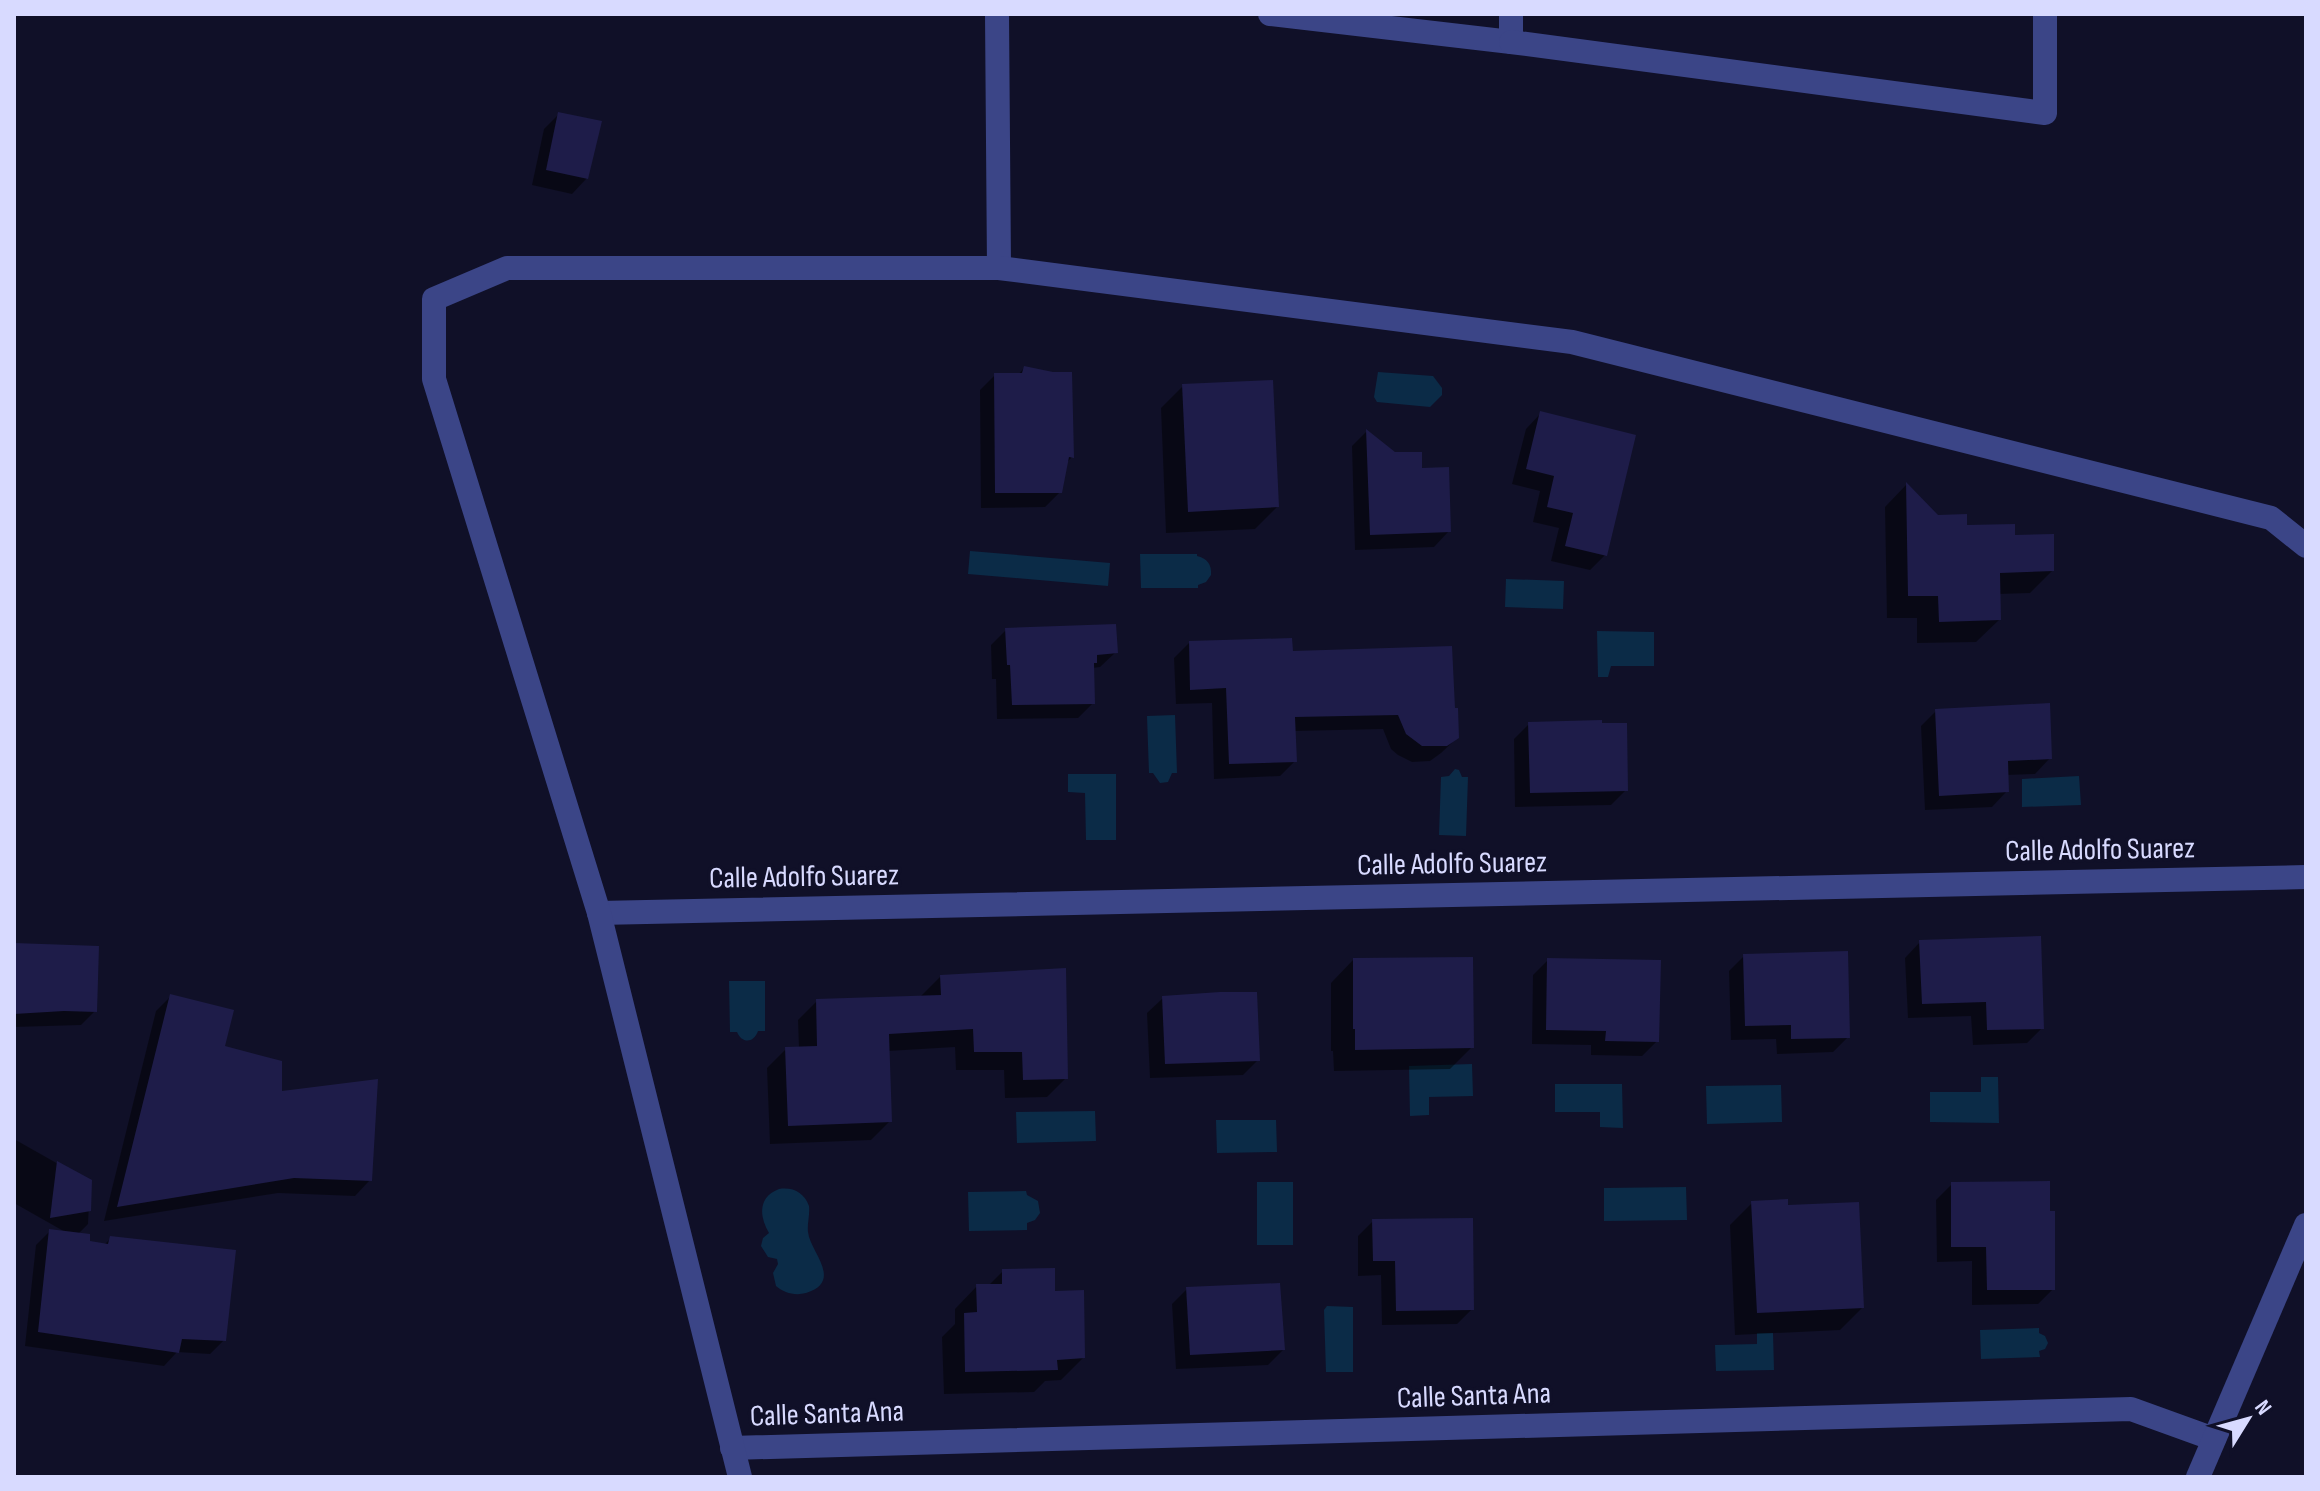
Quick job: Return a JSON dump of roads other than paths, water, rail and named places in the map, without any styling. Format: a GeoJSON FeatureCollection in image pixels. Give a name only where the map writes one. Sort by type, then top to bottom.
{"type":"FeatureCollection","features":[{"type":"Feature","properties":{"kind":"street"},"geometry":{"type":"LineString","coordinates":[[997,14],[999,268]]}},
{"type":"Feature","properties":{"kind":"street"},"geometry":{"type":"LineString","coordinates":[[1270,14],[1511,42],[2045,113],[2045,14]]}},
{"type":"Feature","properties":{"kind":"street"},"geometry":{"type":"LineString","coordinates":[[1511,14],[1511,42]]}},
{"type":"Feature","properties":{"kind":"street"},"geometry":{"type":"LineString","coordinates":[[740,1477],[599,913],[434,379],[434,299],[507,268],[999,268],[1572,342],[2271,518],[2306,546]]}},
{"type":"Feature","properties":{"kind":"street","name":"Calle Adolfo Suarez"},"geometry":{"type":"LineString","coordinates":[[599,913],[2306,877]]}},
{"type":"Feature","properties":{"kind":"street"},"geometry":{"type":"LineString","coordinates":[[2198,1477],[2306,1225]]}},
{"type":"Feature","properties":{"kind":"street","name":"Calle Santa Ana"},"geometry":{"type":"LineString","coordinates":[[732,1448],[2131,1409],[2214,1439]]}},
{"type":"Feature","properties":{"kind":"water"},"geometry":{"type":"Polygon","coordinates":[[[1378,372],[1433,376],[1442,388],[1442,395],[1430,407],[1377,402],[1374,397],[1378,372]]]}},
{"type":"Feature","properties":{"kind":"water"},"geometry":{"type":"Polygon","coordinates":[[[970,551],[1110,563],[1108,586],[968,574],[970,551]]]}},
{"type":"Feature","properties":{"kind":"water"},"geometry":{"type":"Polygon","coordinates":[[[1140,554],[1197,554],[1208,562],[1211,575],[1198,588],[1141,588],[1140,554]]]}},
{"type":"Feature","properties":{"kind":"water"},"geometry":{"type":"Polygon","coordinates":[[[1506,579],[1564,581],[1563,609],[1505,607],[1506,579]]]}},
{"type":"Feature","properties":{"kind":"water"},"geometry":{"type":"Polygon","coordinates":[[[1597,631],[1654,632],[1654,666],[1611,666],[1608,677],[1598,677],[1597,631]]]}},
{"type":"Feature","properties":{"kind":"water"},"geometry":{"type":"Polygon","coordinates":[[[1175,715],[1177,773],[1172,773],[1168,782],[1160,783],[1153,773],[1149,773],[1147,716],[1175,715]]]}},
{"type":"Feature","properties":{"kind":"water"},"geometry":{"type":"Polygon","coordinates":[[[1455,769],[1462,777],[1468,777],[1466,836],[1439,835],[1441,777],[1449,776],[1455,769]]]}},
{"type":"Feature","properties":{"kind":"water"},"geometry":{"type":"Polygon","coordinates":[[[1068,774],[1116,774],[1116,840],[1086,840],[1085,793],[1068,792],[1068,774]]]}},
{"type":"Feature","properties":{"kind":"water"},"geometry":{"type":"Polygon","coordinates":[[[2079,776],[2081,805],[2022,807],[2022,779],[2079,776]]]}},
{"type":"Feature","properties":{"kind":"water"},"geometry":{"type":"Polygon","coordinates":[[[729,981],[765,981],[765,1031],[758,1031],[751,1040],[745,1040],[737,1032],[730,1032],[729,981]]]}},
{"type":"Feature","properties":{"kind":"water"},"geometry":{"type":"Polygon","coordinates":[[[1472,1064],[1473,1096],[1429,1097],[1429,1115],[1410,1116],[1409,1066],[1472,1064]]]}},
{"type":"Feature","properties":{"kind":"water"},"geometry":{"type":"Polygon","coordinates":[[[1981,1077],[1998,1077],[1999,1123],[1930,1122],[1930,1092],[1981,1092],[1981,1077]]]}},
{"type":"Feature","properties":{"kind":"water"},"geometry":{"type":"Polygon","coordinates":[[[1555,1084],[1622,1084],[1623,1128],[1600,1127],[1600,1112],[1555,1112],[1555,1084]]]}},
{"type":"Feature","properties":{"kind":"water"},"geometry":{"type":"Polygon","coordinates":[[[1781,1085],[1782,1122],[1707,1124],[1706,1086],[1781,1085]]]}},
{"type":"Feature","properties":{"kind":"water"},"geometry":{"type":"Polygon","coordinates":[[[1095,1111],[1096,1141],[1017,1143],[1016,1112],[1095,1111]]]}},
{"type":"Feature","properties":{"kind":"water"},"geometry":{"type":"Polygon","coordinates":[[[1216,1120],[1276,1120],[1277,1152],[1217,1153],[1216,1120]]]}},
{"type":"Feature","properties":{"kind":"water"},"geometry":{"type":"Polygon","coordinates":[[[1257,1182],[1293,1182],[1293,1245],[1257,1245],[1257,1182]]]}},
{"type":"Feature","properties":{"kind":"water"},"geometry":{"type":"Polygon","coordinates":[[[1686,1187],[1687,1220],[1604,1221],[1604,1188],[1686,1187]]]}},
{"type":"Feature","properties":{"kind":"water"},"geometry":{"type":"Polygon","coordinates":[[[779,1189],[798,1192],[809,1206],[808,1232],[824,1274],[817,1288],[806,1293],[790,1293],[776,1286],[773,1273],[777,1259],[768,1257],[761,1246],[763,1238],[769,1233],[762,1208],[767,1197],[779,1189]]]}},
{"type":"Feature","properties":{"kind":"water"},"geometry":{"type":"Polygon","coordinates":[[[1026,1191],[1027,1195],[1038,1201],[1040,1213],[1035,1220],[1027,1223],[1027,1230],[969,1231],[968,1192],[1026,1191]]]}},
{"type":"Feature","properties":{"kind":"water"},"geometry":{"type":"Polygon","coordinates":[[[1327,1306],[1353,1307],[1353,1372],[1326,1372],[1324,1310],[1327,1306]]]}},
{"type":"Feature","properties":{"kind":"water"},"geometry":{"type":"Polygon","coordinates":[[[2039,1328],[2039,1333],[2045,1336],[2048,1343],[2045,1349],[2039,1351],[2040,1357],[1981,1359],[1980,1330],[2039,1328]]]}},
{"type":"Feature","properties":{"kind":"water"},"geometry":{"type":"Polygon","coordinates":[[[1757,1333],[1773,1333],[1774,1370],[1716,1371],[1715,1345],[1757,1344],[1757,1333]]]}}]}
